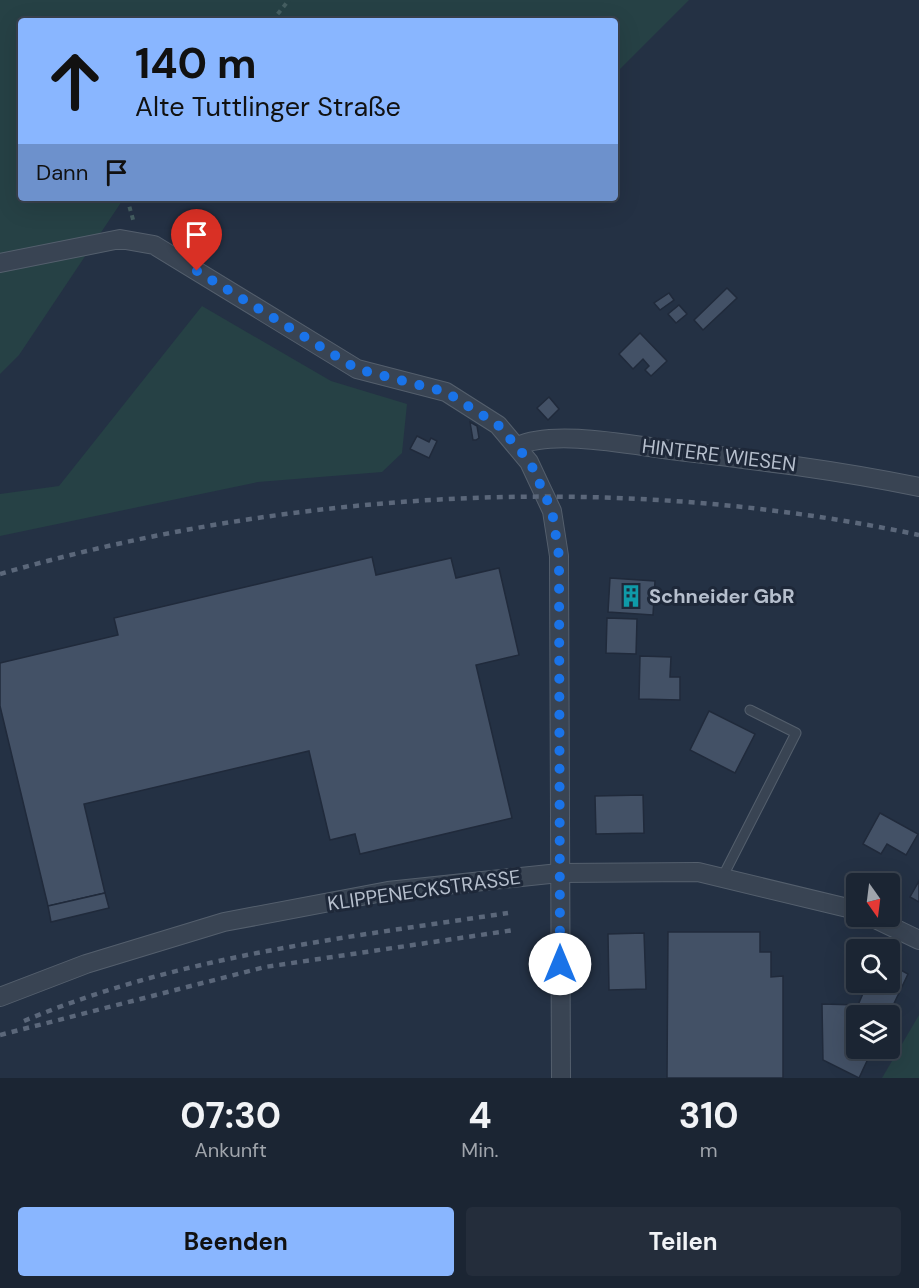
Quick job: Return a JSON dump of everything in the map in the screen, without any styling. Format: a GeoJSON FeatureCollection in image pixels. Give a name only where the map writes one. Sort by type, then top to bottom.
{"type":"FeatureCollection","features":[{"type":"Feature","properties":{"kind":"street"},"geometry":{"type":"LineString","coordinates":[[0,263],[120,239],[154,245],[357,369],[446,392],[498,425],[530,462],[552,511],[559,556],[561,1078]]}},
{"type":"Feature","properties":{"kind":"street","name":"HINTERE WIESEN"},"geometry":{"type":"LineString","coordinates":[[518,446],[529,440],[589,440],[834,470],[919,487]]}},
{"type":"Feature","properties":{"kind":"street","name":"KLIPPENECKSTRASSE"},"geometry":{"type":"LineString","coordinates":[[0,997],[86,964],[224,922],[388,891],[559,873],[698,873],[846,908]]}},
{"type":"Feature","properties":{"kind":"street"},"geometry":{"type":"LineString","coordinates":[[892,927],[919,940]]}},
{"type":"Feature","properties":{"kind":"lane"},"geometry":{"type":"LineString","coordinates":[[0,270],[19,258]]}},
{"type":"Feature","properties":{"kind":"lane"},"geometry":{"type":"LineString","coordinates":[[722,878],[796,733],[750,710]]}},
{"type":"Feature","properties":{"kind":"path"},"geometry":{"type":"LineString","coordinates":[[274,18],[289,0]]}},
{"type":"Feature","properties":{"kind":"path"},"geometry":{"type":"LineString","coordinates":[[128,201],[140,243]]}},
{"type":"Feature","properties":{"kind":"green space"},"geometry":{"type":"Polygon","coordinates":[[[0,0],[689,0],[618,71],[618,18],[18,18],[18,201],[122,201],[19,355],[0,374],[0,0]]]}},
{"type":"Feature","properties":{"kind":"green space"},"geometry":{"type":"Polygon","coordinates":[[[202,306],[331,381],[407,404],[402,453],[382,472],[258,482],[0,536],[0,494],[59,486],[202,306]]]}},
{"type":"Feature","properties":{"kind":"green space"},"geometry":{"type":"Polygon","coordinates":[[[919,1015],[919,1078],[882,1078],[893,1059],[900,1059],[900,1047],[919,1015]]]}},
{"type":"Feature","properties":{"kind":"building"},"geometry":{"type":"Polygon","coordinates":[[[727,288],[737,298],[703,330],[694,320],[727,288]]]}},
{"type":"Feature","properties":{"kind":"building"},"geometry":{"type":"Polygon","coordinates":[[[669,293],[674,300],[660,310],[654,303],[669,293]]]}},
{"type":"Feature","properties":{"kind":"building"},"geometry":{"type":"Polygon","coordinates":[[[679,305],[687,314],[676,323],[668,314],[679,305]]]}},
{"type":"Feature","properties":{"kind":"building"},"geometry":{"type":"Polygon","coordinates":[[[640,333],[667,361],[651,376],[645,370],[649,366],[643,359],[633,369],[619,354],[640,333]]]}},
{"type":"Feature","properties":{"kind":"building"},"geometry":{"type":"Polygon","coordinates":[[[549,397],[559,409],[548,420],[537,408],[549,397]]]}},
{"type":"Feature","properties":{"kind":"building"},"geometry":{"type":"Polygon","coordinates":[[[470,422],[477,426],[479,438],[476,440],[473,440],[470,422]]]}},
{"type":"Feature","properties":{"kind":"building"},"geometry":{"type":"Polygon","coordinates":[[[417,436],[429,442],[431,438],[437,441],[429,458],[410,449],[417,436]]]}},
{"type":"Feature","properties":{"kind":"building"},"geometry":{"type":"Polygon","coordinates":[[[372,557],[376,575],[451,558],[456,578],[499,568],[519,655],[476,665],[512,818],[360,854],[355,834],[330,840],[309,751],[84,804],[105,893],[48,906],[0,706],[0,663],[118,635],[114,618],[372,557]]]}},
{"type":"Feature","properties":{"kind":"building","name":"Schneider GbR"},"geometry":{"type":"Polygon","coordinates":[[[610,578],[655,581],[653,615],[608,612],[610,578]]]}},
{"type":"Feature","properties":{"kind":"building"},"geometry":{"type":"Polygon","coordinates":[[[607,618],[637,619],[636,654],[606,653],[607,618]]]}},
{"type":"Feature","properties":{"kind":"building"},"geometry":{"type":"Polygon","coordinates":[[[640,656],[671,657],[670,677],[680,677],[680,700],[639,699],[640,656]]]}},
{"type":"Feature","properties":{"kind":"building"},"geometry":{"type":"Polygon","coordinates":[[[709,711],[755,734],[735,773],[690,750],[709,711]]]}},
{"type":"Feature","properties":{"kind":"building"},"geometry":{"type":"Polygon","coordinates":[[[643,795],[644,833],[596,834],[595,796],[643,795]]]}},
{"type":"Feature","properties":{"kind":"building"},"geometry":{"type":"Polygon","coordinates":[[[880,813],[918,834],[906,855],[887,844],[881,854],[863,844],[880,813]]]}},
{"type":"Feature","properties":{"kind":"building"},"geometry":{"type":"Polygon","coordinates":[[[919,881],[919,902],[910,897],[919,881]]]}},
{"type":"Feature","properties":{"kind":"building"},"geometry":{"type":"Polygon","coordinates":[[[105,893],[109,908],[51,922],[48,906],[105,893]]]}},
{"type":"Feature","properties":{"kind":"building"},"geometry":{"type":"Polygon","coordinates":[[[668,932],[760,932],[760,952],[771,952],[771,977],[783,976],[783,1078],[667,1078],[668,932]]]}},
{"type":"Feature","properties":{"kind":"building"},"geometry":{"type":"Polygon","coordinates":[[[644,933],[646,989],[609,990],[608,934],[644,933]]]}},
{"type":"Feature","properties":{"kind":"building"},"geometry":{"type":"Polygon","coordinates":[[[900,970],[908,974],[900,991],[900,970]]]}},
{"type":"Feature","properties":{"kind":"building"},"geometry":{"type":"Polygon","coordinates":[[[863,993],[899,993],[893,1005],[858,1005],[863,993]]]}},
{"type":"Feature","properties":{"kind":"building"},"geometry":{"type":"Polygon","coordinates":[[[822,1004],[858,1005],[846,1005],[846,1059],[868,1059],[859,1078],[823,1060],[822,1004]]]}},
{"type":"Feature","properties":{"kind":"railway"},"geometry":{"type":"LineString","coordinates":[[0,574],[112,545],[225,523],[341,507],[457,499],[573,497],[690,502],[805,515],[919,535]]}},
{"type":"Feature","properties":{"kind":"railway"},"geometry":{"type":"LineString","coordinates":[[24,1021],[142,980],[202,965],[323,941],[508,913]]}},
{"type":"Feature","properties":{"kind":"railway"},"geometry":{"type":"LineString","coordinates":[[0,1035],[265,967],[514,930]]}},
{"type":"Feature","properties":{"kind":"place","name":"Schneider GbR"},"geometry":{"type":"Point","coordinates":[631,596]}},
{"type":"Feature","properties":{"kind":"route"},"geometry":{"type":"LineString","coordinates":[[197,271],[322,350],[357,369],[446,392],[464,402],[498,425],[530,462],[552,511],[559,556],[560,964]]}}]}
